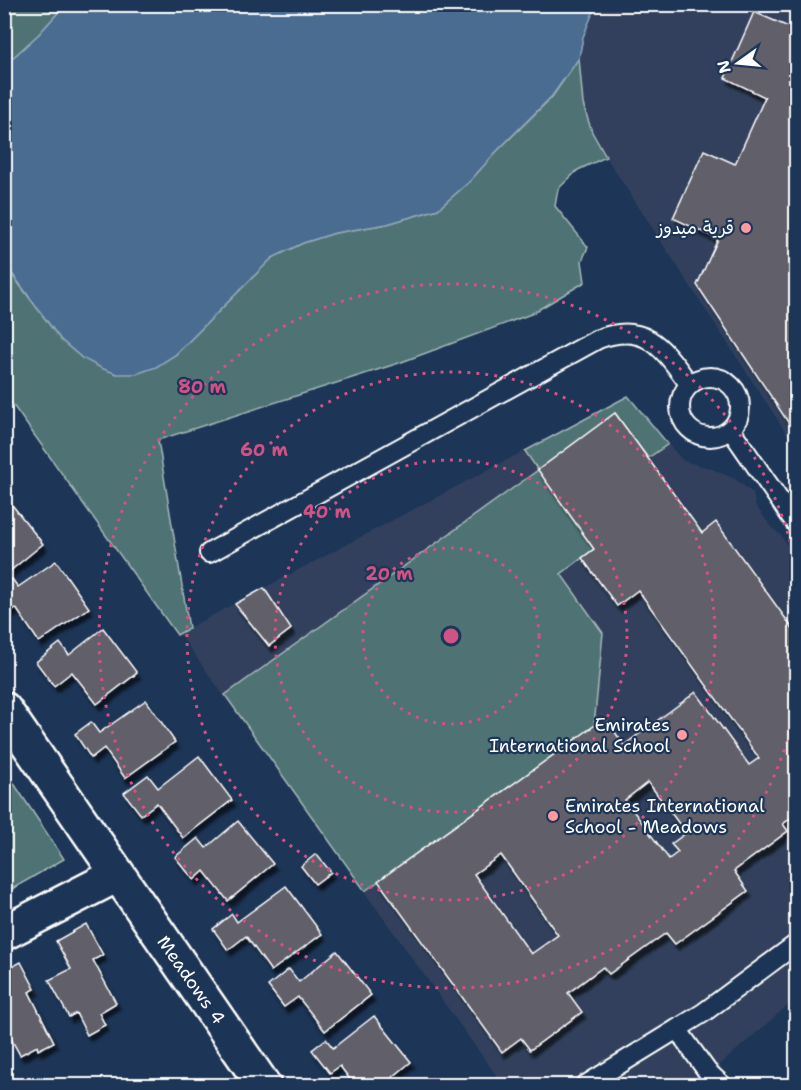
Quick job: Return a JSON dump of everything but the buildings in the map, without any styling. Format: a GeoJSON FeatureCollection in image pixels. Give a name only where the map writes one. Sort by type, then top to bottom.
{"type":"FeatureCollection","features":[{"type":"Feature","properties":{"kind":"street","name":"Meadows 4"},"geometry":{"type":"LineString","coordinates":[[4,709],[264,1086]]}},
{"type":"Feature","properties":{"kind":"street"},"geometry":{"type":"LineString","coordinates":[[4,933],[117,875]]}},
{"type":"Feature","properties":{"kind":"lane"},"geometry":{"type":"LineString","coordinates":[[209,553],[598,339],[612,334],[627,332],[642,335],[655,342],[666,352],[690,385]]}},
{"type":"Feature","properties":{"kind":"lane"},"geometry":{"type":"LineString","coordinates":[[711,377],[723,380],[732,387],[738,397],[740,409],[738,420],[730,430],[721,436],[709,437],[698,434],[688,427],[682,417],[680,405],[683,394],[690,385],[700,379],[711,377]]}},
{"type":"Feature","properties":{"kind":"lane"},"geometry":{"type":"LineString","coordinates":[[730,430],[796,524]]}},
{"type":"Feature","properties":{"kind":"lane"},"geometry":{"type":"LineString","coordinates":[[585,1086],[703,1013],[796,944]]}},
{"type":"Feature","properties":{"kind":"lane"},"geometry":{"type":"LineString","coordinates":[[676,1029],[710,1074],[723,1086]]}},
{"type":"Feature","properties":{"kind":"shaded area"},"geometry":{"type":"Polygon","coordinates":[[[65,5],[596,5],[583,37],[579,58],[552,96],[469,182],[438,209],[387,224],[335,233],[303,243],[272,258],[175,355],[156,367],[136,374],[117,374],[82,358],[61,340],[5,264],[5,65],[39,34],[65,5]]]}},
{"type":"Feature","properties":{"kind":"shaded area"},"geometry":{"type":"Polygon","coordinates":[[[596,5],[796,5],[796,448],[592,132],[583,104],[579,58],[583,37],[596,5]]]}},
{"type":"Feature","properties":{"kind":"shaded area","name":"Emirates International School - Meadows"},"geometry":{"type":"Polygon","coordinates":[[[628,396],[683,461],[710,468],[735,479],[753,493],[755,505],[773,529],[780,534],[796,559],[796,998],[697,1085],[503,1085],[179,633],[628,396]]]}},
{"type":"Feature","properties":{"kind":"green space"},"geometry":{"type":"Polygon","coordinates":[[[11,5],[65,5],[39,34],[5,65],[4,10],[11,5]]]}},
{"type":"Feature","properties":{"kind":"green space"},"geometry":{"type":"Polygon","coordinates":[[[579,58],[583,104],[592,132],[606,157],[578,170],[558,189],[555,206],[588,247],[582,261],[585,282],[531,314],[399,363],[158,440],[189,628],[177,635],[5,394],[4,264],[61,340],[82,358],[175,355],[272,258],[303,243],[335,233],[387,224],[438,209],[469,182],[552,97],[579,58]]]}},
{"type":"Feature","properties":{"kind":"green space"},"geometry":{"type":"Polygon","coordinates":[[[628,396],[668,444],[648,458],[615,413],[539,470],[594,549],[561,574],[603,633],[594,726],[365,891],[225,695],[538,470],[525,451],[628,396]]]}},
{"type":"Feature","properties":{"kind":"green space"},"geometry":{"type":"Polygon","coordinates":[[[5,770],[64,859],[4,893],[5,770]]]}},
{"type":"Feature","properties":{"kind":"place","name":"قرية ميدوز"},"geometry":{"type":"Point","coordinates":[746,228]}},
{"type":"Feature","properties":{"kind":"place","name":"Emirates International School"},"geometry":{"type":"Point","coordinates":[682,735]}},
{"type":"Feature","properties":{"kind":"place","name":"Emirates International School - Meadows"},"geometry":{"type":"Point","coordinates":[553,816]}}]}
